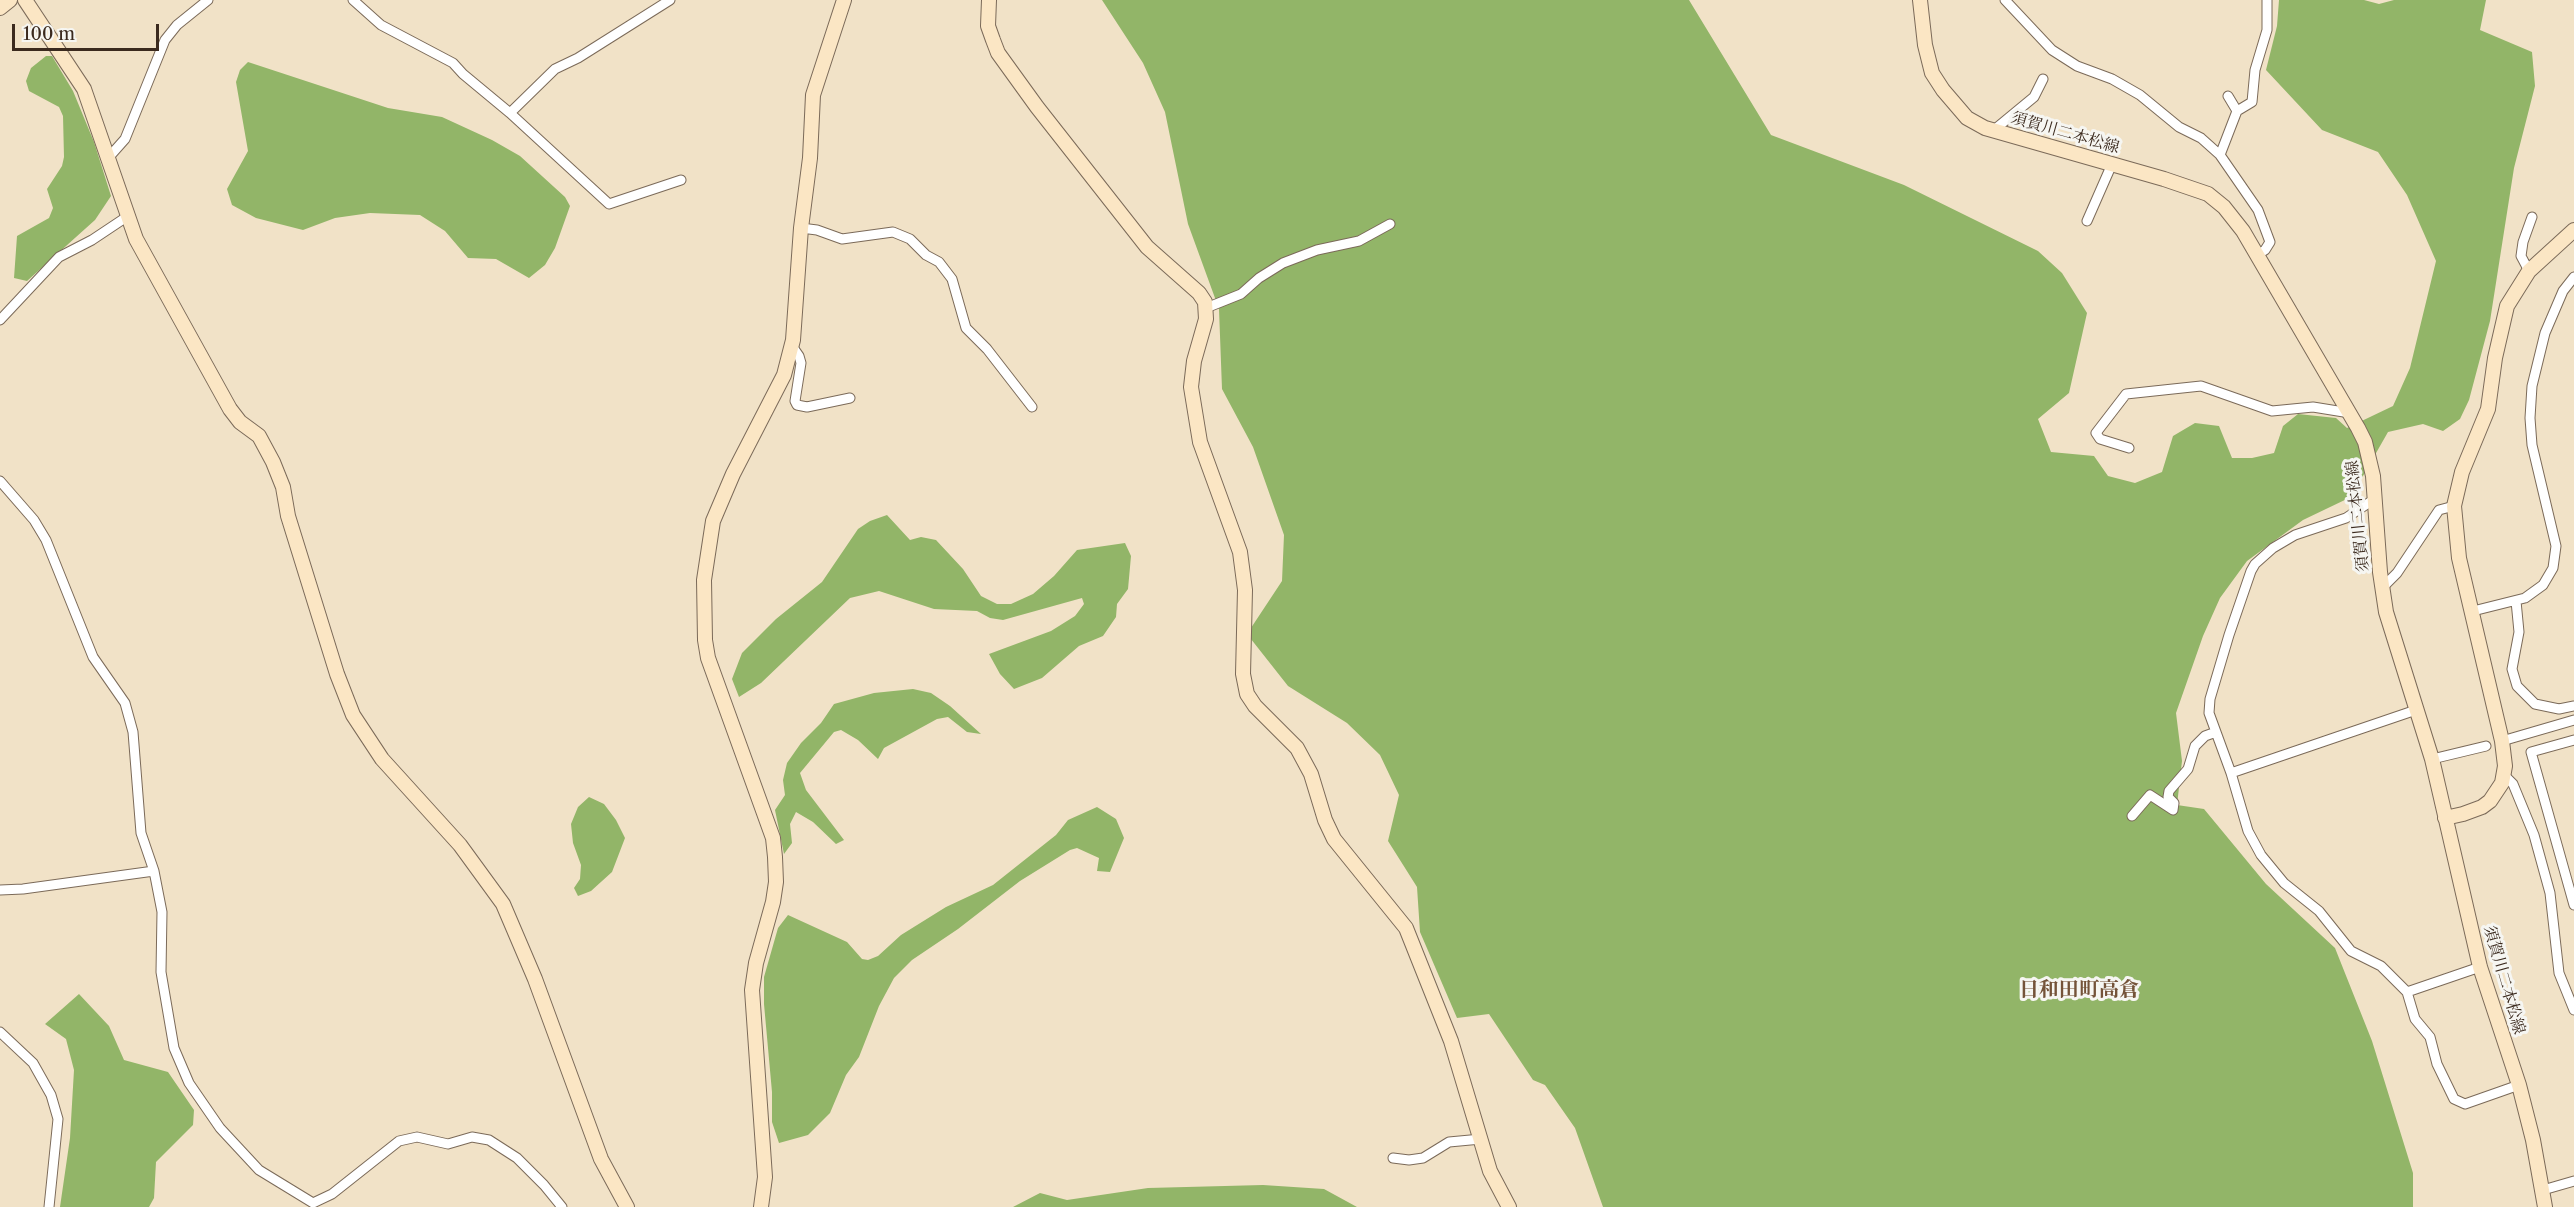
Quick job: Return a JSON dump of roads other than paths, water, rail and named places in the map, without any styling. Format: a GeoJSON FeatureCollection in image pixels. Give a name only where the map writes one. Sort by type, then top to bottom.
{"type":"FeatureCollection","features":[{"type":"Feature","properties":{"kind":"street"},"geometry":{"type":"LineString","coordinates":[[0,8],[10,0]]}},
{"type":"Feature","properties":{"kind":"street"},"geometry":{"type":"LineString","coordinates":[[25,0],[84,89],[136,239],[230,409],[240,422],[259,436],[273,462],[283,487],[288,516],[337,674],[353,715],[382,759],[481,872],[511,919],[601,1159],[627,1207]]}},
{"type":"Feature","properties":{"kind":"street"},"geometry":{"type":"LineString","coordinates":[[109,157],[125,139],[165,40],[177,25],[208,0]]}},
{"type":"Feature","properties":{"kind":"street"},"geometry":{"type":"LineString","coordinates":[[353,0],[381,25],[453,63],[609,204],[681,180]]}},
{"type":"Feature","properties":{"kind":"street"},"geometry":{"type":"LineString","coordinates":[[510,113],[555,69],[578,58],[670,0]]}},
{"type":"Feature","properties":{"kind":"street"},"geometry":{"type":"LineString","coordinates":[[761,1207],[765,1177],[752,990],[756,963],[773,902],[776,882],[775,857],[773,837],[708,658],[703,603],[706,555],[713,521],[733,474],[784,375],[792,346],[801,228],[810,158],[813,95],[844,0]]}},
{"type":"Feature","properties":{"kind":"street"},"geometry":{"type":"LineString","coordinates":[[989,0],[988,26],[998,53],[1037,107],[1147,247],[1199,293],[1206,308],[1206,320],[1194,361],[1191,387],[1200,442],[1240,552],[1245,590],[1243,674],[1247,694],[1255,706],[1297,748],[1311,774],[1325,820],[1334,839],[1406,928],[1451,1041],[1490,1170],[1509,1207]]}},
{"type":"Feature","properties":{"kind":"street","name":"須賀川二本松線"},"geometry":{"type":"LineString","coordinates":[[1920,0],[1925,45],[1932,73],[1967,118],[1994,130],[2208,194],[2224,207],[2258,255],[2350,413],[2365,442],[2376,498],[2386,612],[2432,759],[2480,966],[2518,1085],[2545,1207]]}},
{"type":"Feature","properties":{"kind":"street"},"geometry":{"type":"LineString","coordinates":[[2005,0],[2052,50],[2077,66],[2112,79],[2140,96],[2179,127],[2201,138],[2220,156],[2258,210],[2270,242],[2258,255]]}},
{"type":"Feature","properties":{"kind":"street"},"geometry":{"type":"LineString","coordinates":[[2220,156],[2237,111],[2252,102],[2254,70],[2267,30],[2267,0]]}},
{"type":"Feature","properties":{"kind":"street"},"geometry":{"type":"LineString","coordinates":[[1994,130],[2034,96],[2043,79]]}},
{"type":"Feature","properties":{"kind":"street"},"geometry":{"type":"LineString","coordinates":[[2228,96],[2237,111]]}},
{"type":"Feature","properties":{"kind":"street"},"geometry":{"type":"LineString","coordinates":[[2087,221],[2112,164]]}},
{"type":"Feature","properties":{"kind":"street"},"geometry":{"type":"LineString","coordinates":[[0,320],[59,257],[92,240],[128,216]]}},
{"type":"Feature","properties":{"kind":"street"},"geometry":{"type":"LineString","coordinates":[[2529,271],[2521,256],[2523,242],[2532,217]]}},
{"type":"Feature","properties":{"kind":"street"},"geometry":{"type":"LineString","coordinates":[[1206,308],[1241,294],[1259,278],[1282,263],[1317,250],[1359,240],[1390,224]]}},
{"type":"Feature","properties":{"kind":"street"},"geometry":{"type":"LineString","coordinates":[[801,228],[817,230],[842,239],[893,232],[910,239],[926,255],[939,262],[952,279],[966,327],[987,349],[1032,407]]}},
{"type":"Feature","properties":{"kind":"street"},"geometry":{"type":"LineString","coordinates":[[2445,818],[2482,807],[2499,789],[2505,766],[2502,741],[2459,558],[2454,506],[2462,472],[2488,409],[2495,358],[2508,306],[2529,271],[2574,230]]}},
{"type":"Feature","properties":{"kind":"street"},"geometry":{"type":"LineString","coordinates":[[2473,611],[2516,601],[2532,594],[2543,585],[2555,561],[2556,546],[2532,445],[2530,418],[2532,386],[2545,333],[2563,291],[2574,277]]}},
{"type":"Feature","properties":{"kind":"street"},"geometry":{"type":"LineString","coordinates":[[792,346],[801,363],[795,401],[797,405],[807,407],[850,398]]}},
{"type":"Feature","properties":{"kind":"street"},"geometry":{"type":"LineString","coordinates":[[2129,448],[2100,439],[2096,433],[2126,394],[2201,386],[2272,411],[2313,407],[2350,413]]}},
{"type":"Feature","properties":{"kind":"street"},"geometry":{"type":"LineString","coordinates":[[0,482],[34,520],[46,540],[93,657],[125,703],[133,732],[141,833],[154,871],[162,912],[163,989],[174,1048],[189,1083],[214,1120],[259,1170],[313,1203],[320,1202],[332,1194],[399,1141],[417,1137],[448,1144],[480,1137],[517,1158],[544,1185],[561,1207]]}},
{"type":"Feature","properties":{"kind":"street"},"geometry":{"type":"LineString","coordinates":[[2376,498],[2346,518],[2295,535],[2273,549],[2250,571],[2210,699],[2209,713],[2231,773],[2248,831],[2261,855],[2284,882],[2319,911],[2351,951],[2381,966],[2407,992],[2415,1019],[2430,1037],[2437,1064],[2454,1099],[2465,1104],[2518,1085]]}},
{"type":"Feature","properties":{"kind":"street"},"geometry":{"type":"LineString","coordinates":[[2383,587],[2397,573],[2439,510],[2454,506]]}},
{"type":"Feature","properties":{"kind":"street"},"geometry":{"type":"LineString","coordinates":[[2516,601],[2520,622],[2512,669],[2517,686],[2535,704],[2559,709],[2574,706]]}},
{"type":"Feature","properties":{"kind":"street"},"geometry":{"type":"LineString","coordinates":[[2231,773],[2416,710]]}},
{"type":"Feature","properties":{"kind":"street"},"geometry":{"type":"LineString","coordinates":[[2502,741],[2574,720]]}},
{"type":"Feature","properties":{"kind":"street"},"geometry":{"type":"LineString","coordinates":[[2132,816],[2150,795],[2173,810],[2174,803],[2168,797],[2169,792],[2188,770],[2195,746],[2205,736],[2216,732]]}},
{"type":"Feature","properties":{"kind":"street"},"geometry":{"type":"LineString","coordinates":[[2574,740],[2531,752],[2574,905]]}},
{"type":"Feature","properties":{"kind":"street"},"geometry":{"type":"LineString","coordinates":[[2432,759],[2486,746]]}},
{"type":"Feature","properties":{"kind":"street"},"geometry":{"type":"LineString","coordinates":[[2504,774],[2513,784],[2534,834],[2550,893],[2559,973],[2574,1010]]}},
{"type":"Feature","properties":{"kind":"street"},"geometry":{"type":"LineString","coordinates":[[0,890],[154,871]]}},
{"type":"Feature","properties":{"kind":"street"},"geometry":{"type":"LineString","coordinates":[[2407,992],[2480,966]]}},
{"type":"Feature","properties":{"kind":"street"},"geometry":{"type":"LineString","coordinates":[[0,1032],[33,1063],[51,1095],[58,1119],[49,1207]]}},
{"type":"Feature","properties":{"kind":"street"},"geometry":{"type":"LineString","coordinates":[[1393,1158],[1409,1160],[1423,1158],[1449,1142],[1481,1139]]}},
{"type":"Feature","properties":{"kind":"street"},"geometry":{"type":"LineString","coordinates":[[2543,1190],[2574,1181]]}},
{"type":"Feature","properties":{"kind":"district","name":"日和田町高倉"},"geometry":{"type":"Point","coordinates":[2079,990]}}]}
